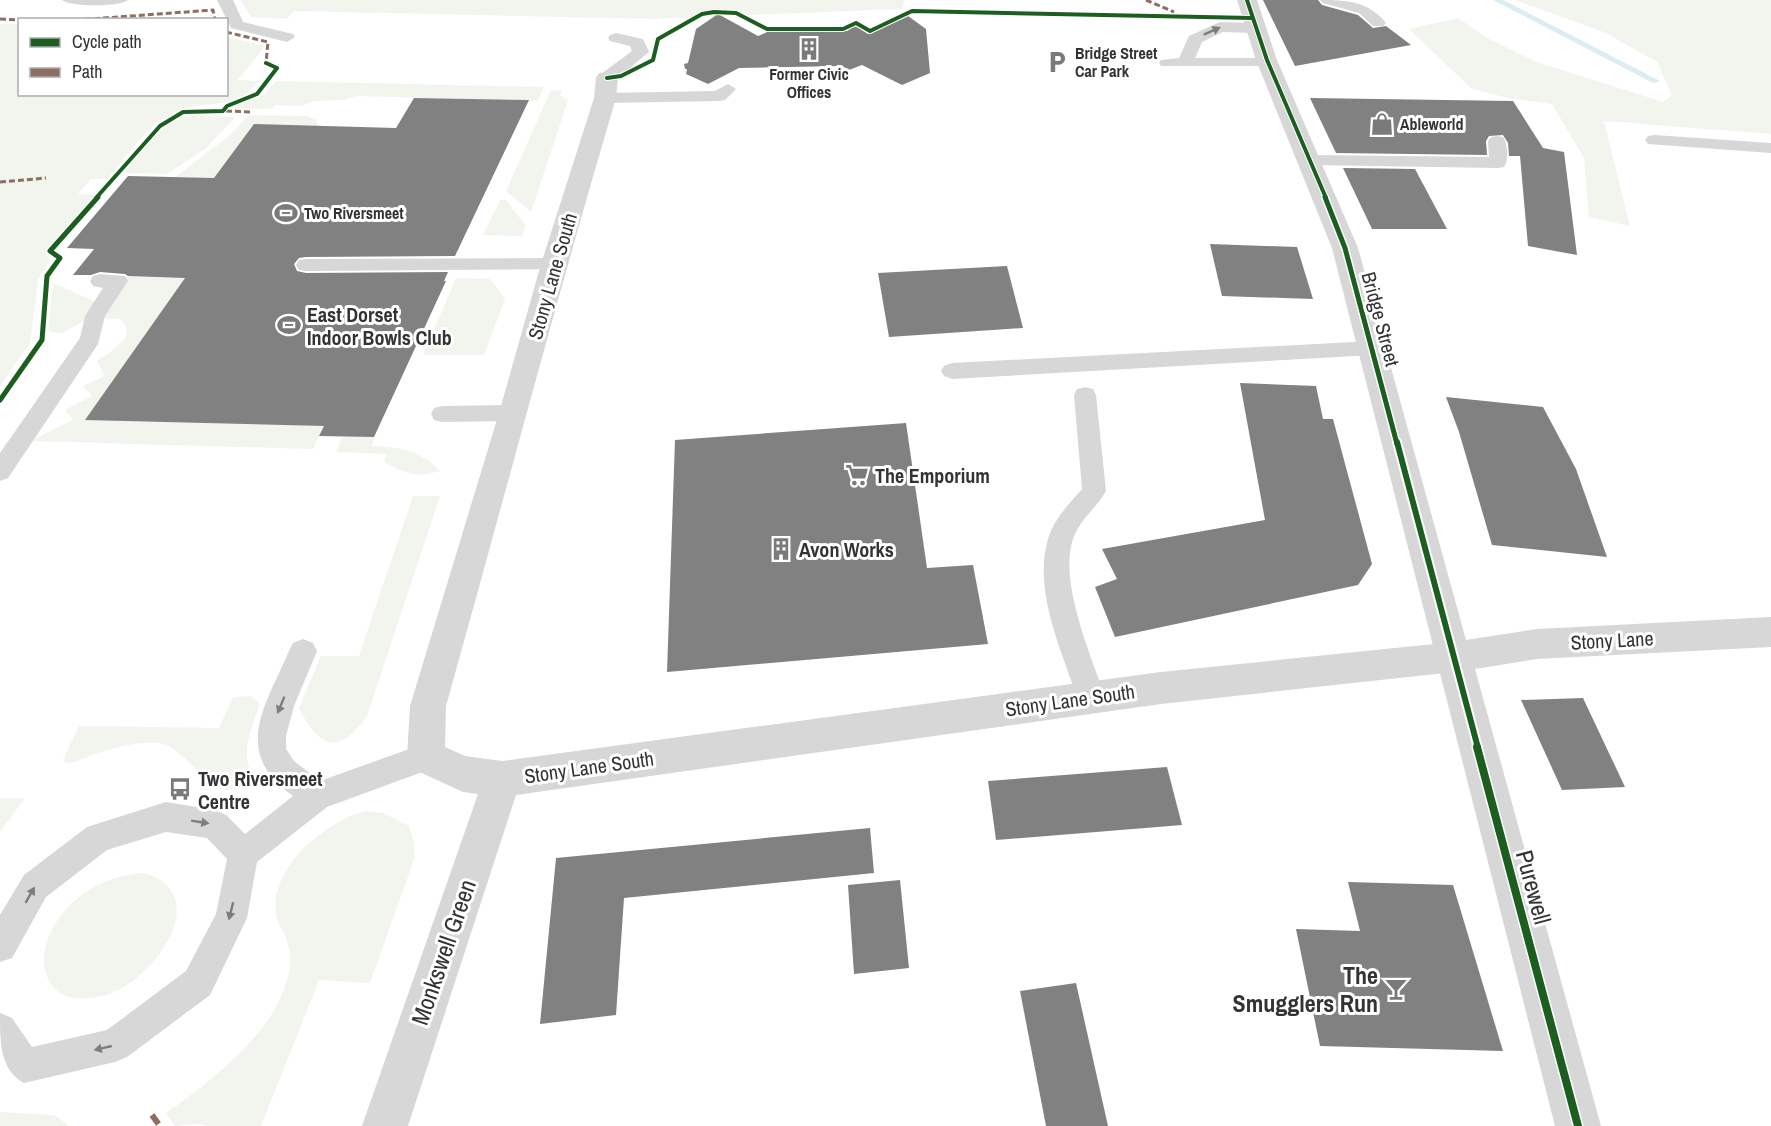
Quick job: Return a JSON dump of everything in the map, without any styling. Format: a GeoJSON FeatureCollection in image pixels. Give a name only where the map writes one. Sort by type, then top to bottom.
{"type":"FeatureCollection","features":[{"type":"Feature","properties":{"kind":"street","name":"Bridge Street"},"geometry":{"type":"LineString","coordinates":[[1247,0],[1268,63],[1310,160],[1344,248],[1454,657]]}},
{"type":"Feature","properties":{"kind":"street","name":"Stony Lane South"},"geometry":{"type":"LineString","coordinates":[[606,88],[428,706],[426,757],[462,774],[502,779],[1091,697],[1454,657]]}},
{"type":"Feature","properties":{"kind":"street","name":"Stony Lane"},"geometry":{"type":"LineString","coordinates":[[1454,657],[1537,644],[1771,632]]}},
{"type":"Feature","properties":{"kind":"street","name":"Purewell"},"geometry":{"type":"LineString","coordinates":[[1454,657],[1578,1126]]}},
{"type":"Feature","properties":{"kind":"street","name":"Monkswell Green"},"geometry":{"type":"LineString","coordinates":[[385,1126],[502,779]]}},
{"type":"Feature","properties":{"kind":"lane"},"geometry":{"type":"LineString","coordinates":[[70,0],[120,0]]}},
{"type":"Feature","properties":{"kind":"lane"},"geometry":{"type":"LineString","coordinates":[[225,0],[237,25],[287,37]]}},
{"type":"Feature","properties":{"kind":"lane"},"geometry":{"type":"LineString","coordinates":[[1328,0],[1364,10],[1378,23]]}},
{"type":"Feature","properties":{"kind":"lane"},"geometry":{"type":"LineString","coordinates":[[1185,62],[1195,39],[1220,27],[1255,28]]}},
{"type":"Feature","properties":{"kind":"lane"},"geometry":{"type":"LineString","coordinates":[[606,88],[641,52],[637,42],[616,38]]}},
{"type":"Feature","properties":{"kind":"lane"},"geometry":{"type":"LineString","coordinates":[[1167,63],[1268,63]]}},
{"type":"Feature","properties":{"kind":"lane"},"geometry":{"type":"LineString","coordinates":[[606,88],[719,96],[728,89]]}},
{"type":"Feature","properties":{"kind":"lane"},"geometry":{"type":"LineString","coordinates":[[1654,140],[1771,148]]}},
{"type":"Feature","properties":{"kind":"lane"},"geometry":{"type":"LineString","coordinates":[[1310,160],[1498,164],[1497,141]]}},
{"type":"Feature","properties":{"kind":"lane"},"geometry":{"type":"LineString","coordinates":[[306,265],[554,264]]}},
{"type":"Feature","properties":{"kind":"lane"},"geometry":{"type":"LineString","coordinates":[[0,472],[90,339],[95,316],[118,281],[100,281]]}},
{"type":"Feature","properties":{"kind":"lane"},"geometry":{"type":"LineString","coordinates":[[952,371],[1372,348]]}},
{"type":"Feature","properties":{"kind":"lane"},"geometry":{"type":"LineString","coordinates":[[1085,395],[1094,491],[1076,513],[1060,539],[1057,589],[1091,697]]}},
{"type":"Feature","properties":{"kind":"lane"},"geometry":{"type":"LineString","coordinates":[[442,414],[514,413]]}},
{"type":"Feature","properties":{"kind":"lane"},"geometry":{"type":"LineString","coordinates":[[303,651],[276,717],[271,749],[280,766],[317,796]]}},
{"type":"Feature","properties":{"kind":"lane"},"geometry":{"type":"LineString","coordinates":[[0,1030],[12,1065],[116,1045],[198,983],[231,918],[243,854],[317,796],[426,757]]}},
{"type":"Feature","properties":{"kind":"lane"},"geometry":{"type":"LineString","coordinates":[[0,946],[35,886],[98,838],[166,817],[215,825],[243,854]]}},
{"type":"Feature","properties":{"kind":"shaded area"},"geometry":{"type":"Polygon","coordinates":[[[240,0],[904,0],[902,9],[651,19],[294,11],[287,19],[251,17],[240,0]]]}},
{"type":"Feature","properties":{"kind":"shaded area"},"geometry":{"type":"Polygon","coordinates":[[[1515,0],[1771,0],[1771,134],[1604,121],[1630,226],[1589,217],[1584,158],[1552,104],[1508,98],[1472,89],[1409,29],[1458,18],[1487,38],[1537,62],[1663,102],[1672,95],[1657,62],[1606,33],[1515,0]]]}},
{"type":"Feature","properties":{"kind":"shaded area"},"geometry":{"type":"Polygon","coordinates":[[[0,24],[18,24],[18,96],[228,96],[228,37],[265,46],[238,80],[259,81],[249,91],[239,98],[217,104],[195,106],[171,114],[144,135],[107,179],[91,179],[78,194],[95,195],[45,251],[50,261],[38,279],[30,343],[0,386],[0,24]]]}},
{"type":"Feature","properties":{"kind":"shaded area"},"geometry":{"type":"Polygon","coordinates":[[[276,81],[544,87],[538,101],[357,96],[343,100],[314,101],[301,106],[275,105],[272,109],[235,108],[239,103],[264,95],[276,81]]]}},
{"type":"Feature","properties":{"kind":"shaded area"},"geometry":{"type":"Polygon","coordinates":[[[551,90],[562,91],[560,95],[568,100],[531,212],[506,191],[551,90]]]}},
{"type":"Feature","properties":{"kind":"shaded area"},"geometry":{"type":"Polygon","coordinates":[[[188,115],[235,117],[206,148],[167,174],[124,173],[160,132],[168,125],[188,115]]]}},
{"type":"Feature","properties":{"kind":"shaded area"},"geometry":{"type":"Polygon","coordinates":[[[249,115],[308,116],[316,120],[319,126],[214,178],[175,177],[229,136],[249,115]]]}},
{"type":"Feature","properties":{"kind":"shaded area"},"geometry":{"type":"Polygon","coordinates":[[[500,200],[506,200],[526,226],[522,236],[483,235],[500,200]]]}},
{"type":"Feature","properties":{"kind":"shaded area"},"geometry":{"type":"Polygon","coordinates":[[[127,276],[186,278],[86,419],[324,426],[313,449],[30,441],[73,420],[65,410],[92,396],[83,386],[104,376],[97,361],[121,343],[127,331],[126,325],[120,319],[97,318],[127,276]]]}},
{"type":"Feature","properties":{"kind":"shaded area"},"geometry":{"type":"Polygon","coordinates":[[[456,278],[490,279],[505,299],[484,355],[423,355],[456,278]]]}},
{"type":"Feature","properties":{"kind":"shaded area"},"geometry":{"type":"Polygon","coordinates":[[[53,283],[96,302],[89,318],[62,333],[50,332],[48,328],[53,283]]]}},
{"type":"Feature","properties":{"kind":"shaded area"},"geometry":{"type":"Polygon","coordinates":[[[343,436],[374,437],[372,446],[409,451],[425,458],[440,471],[411,474],[384,462],[387,454],[336,452],[343,436]]]}},
{"type":"Feature","properties":{"kind":"shaded area"},"geometry":{"type":"Polygon","coordinates":[[[413,496],[440,496],[367,716],[347,737],[338,742],[330,742],[314,732],[299,708],[321,656],[359,656],[413,496]]]}},
{"type":"Feature","properties":{"kind":"shaded area"},"geometry":{"type":"Polygon","coordinates":[[[251,696],[260,704],[247,748],[252,775],[232,789],[222,789],[214,785],[173,749],[158,743],[128,745],[73,762],[67,763],[63,760],[79,726],[219,728],[233,697],[251,696]]]}},
{"type":"Feature","properties":{"kind":"shaded area"},"geometry":{"type":"Polygon","coordinates":[[[0,798],[25,798],[0,832],[0,798]]]}},
{"type":"Feature","properties":{"kind":"shaded area"},"geometry":{"type":"Polygon","coordinates":[[[365,811],[383,813],[409,826],[414,842],[415,857],[370,983],[319,980],[261,1126],[197,1124],[175,1126],[166,1113],[202,1087],[238,1055],[254,1038],[280,1000],[289,974],[290,952],[276,914],[276,897],[291,864],[317,836],[349,817],[365,811]]]}},
{"type":"Feature","properties":{"kind":"shaded area"},"geometry":{"type":"Polygon","coordinates":[[[144,873],[165,883],[175,898],[177,915],[171,934],[160,953],[146,970],[129,984],[112,993],[81,998],[70,997],[58,991],[47,977],[44,955],[46,944],[63,913],[78,898],[104,882],[144,873]]]}},
{"type":"Feature","properties":{"kind":"shaded area"},"geometry":{"type":"Polygon","coordinates":[[[0,1112],[54,1115],[70,1126],[0,1126],[0,1112]]]}},
{"type":"Feature","properties":{"kind":"building"},"geometry":{"type":"Polygon","coordinates":[[[1263,0],[1318,0],[1322,5],[1358,15],[1373,28],[1386,26],[1411,45],[1295,66],[1263,0]]]}},
{"type":"Feature","properties":{"kind":"building","name":"Former Civic Offices"},"geometry":{"type":"Polygon","coordinates":[[[718,14],[758,36],[772,30],[847,31],[855,26],[868,34],[908,16],[926,29],[930,73],[902,85],[862,65],[849,70],[842,66],[739,68],[708,84],[686,74],[687,69],[684,64],[688,63],[696,29],[718,14]]]}},
{"type":"Feature","properties":{"kind":"building"},"geometry":{"type":"Polygon","coordinates":[[[414,98],[529,100],[455,256],[306,257],[299,258],[294,264],[297,271],[306,273],[448,272],[444,281],[446,281],[374,437],[319,436],[324,426],[85,420],[185,278],[128,276],[100,272],[91,275],[73,275],[94,249],[67,248],[128,176],[214,178],[254,124],[396,128],[414,98]]]}},
{"type":"Feature","properties":{"kind":"building"},"geometry":{"type":"Polygon","coordinates":[[[1310,98],[1513,101],[1543,148],[1564,152],[1577,255],[1528,246],[1520,156],[1509,156],[1508,143],[1503,135],[1489,136],[1486,141],[1487,155],[1336,153],[1310,98]]]}},
{"type":"Feature","properties":{"kind":"building"},"geometry":{"type":"Polygon","coordinates":[[[1343,168],[1415,169],[1447,229],[1372,229],[1343,168]]]}},
{"type":"Feature","properties":{"kind":"building"},"geometry":{"type":"Polygon","coordinates":[[[1210,244],[1297,247],[1313,299],[1222,296],[1210,244]]]}},
{"type":"Feature","properties":{"kind":"building"},"geometry":{"type":"Polygon","coordinates":[[[1007,266],[1023,328],[889,337],[878,273],[1007,266]]]}},
{"type":"Feature","properties":{"kind":"building"},"geometry":{"type":"Polygon","coordinates":[[[1240,383],[1316,386],[1323,419],[1333,419],[1372,564],[1358,585],[1115,637],[1095,587],[1117,579],[1102,549],[1265,520],[1240,383]]]}},
{"type":"Feature","properties":{"kind":"building"},"geometry":{"type":"Polygon","coordinates":[[[1446,397],[1543,407],[1576,469],[1607,557],[1492,545],[1459,432],[1446,397]]]}},
{"type":"Feature","properties":{"kind":"building","name":"Avon Works"},"geometry":{"type":"Polygon","coordinates":[[[906,423],[927,568],[973,565],[988,644],[667,672],[675,440],[906,423]]]}},
{"type":"Feature","properties":{"kind":"building"},"geometry":{"type":"Polygon","coordinates":[[[1583,698],[1625,787],[1562,790],[1521,700],[1583,698]]]}},
{"type":"Feature","properties":{"kind":"building"},"geometry":{"type":"Polygon","coordinates":[[[1167,767],[1182,825],[996,840],[988,781],[1167,767]]]}},
{"type":"Feature","properties":{"kind":"building"},"geometry":{"type":"Polygon","coordinates":[[[870,828],[874,873],[624,898],[616,1015],[540,1024],[556,858],[870,828]]]}},
{"type":"Feature","properties":{"kind":"building"},"geometry":{"type":"Polygon","coordinates":[[[900,880],[909,968],[854,974],[848,885],[900,880]]]}},
{"type":"Feature","properties":{"kind":"building","name":"The Smugglers Run"},"geometry":{"type":"Polygon","coordinates":[[[1348,882],[1453,885],[1503,1051],[1320,1046],[1296,929],[1360,931],[1348,882]]]}},
{"type":"Feature","properties":{"kind":"building"},"geometry":{"type":"Polygon","coordinates":[[[1076,983],[1108,1126],[1046,1126],[1020,991],[1076,983]]]}},
{"type":"Feature","properties":{"kind":"waterway"},"geometry":{"type":"LineString","coordinates":[[1497,0],[1656,81]]}},
{"type":"Feature","properties":{"kind":"marked path"},"geometry":{"type":"LineString","coordinates":[[1146,0],[1174,12]]}},
{"type":"Feature","properties":{"kind":"marked path"},"geometry":{"type":"LineString","coordinates":[[103,18],[213,10],[215,18]]}},
{"type":"Feature","properties":{"kind":"marked path"},"geometry":{"type":"LineString","coordinates":[[0,19],[18,20]]}},
{"type":"Feature","properties":{"kind":"marked path"},"geometry":{"type":"LineString","coordinates":[[228,32],[268,42],[266,63],[271,65]]}},
{"type":"Feature","properties":{"kind":"marked path"},"geometry":{"type":"LineString","coordinates":[[226,111],[251,112]]}},
{"type":"Feature","properties":{"kind":"marked path"},"geometry":{"type":"LineString","coordinates":[[0,182],[46,178]]}},
{"type":"Feature","properties":{"kind":"marked path"},"geometry":{"type":"LineString","coordinates":[[152,1115],[160,1126]]}},
{"type":"Feature","properties":{"kind":"cycle path"},"geometry":{"type":"LineString","coordinates":[[1247,0],[1267,60],[1345,248],[1578,1126]]}},
{"type":"Feature","properties":{"kind":"cycle path"},"geometry":{"type":"LineString","coordinates":[[607,78],[621,76],[653,60],[658,39],[702,14],[714,12],[736,13],[767,29],[843,29],[856,23],[870,31],[912,11],[1252,18]]}},
{"type":"Feature","properties":{"kind":"cycle path"},"geometry":{"type":"LineString","coordinates":[[0,400],[42,340],[47,276],[60,258],[50,251],[160,126],[183,112],[223,111],[227,106],[257,94],[277,68],[266,63]]}},
{"type":"Feature","properties":{"kind":"place","name":"Former Civic Offices"},"geometry":{"type":"Point","coordinates":[809,49]}},
{"type":"Feature","properties":{"kind":"place","name":"Bridge Street Car Park"},"geometry":{"type":"Point","coordinates":[1057,62]}},
{"type":"Feature","properties":{"kind":"place","name":"Ableworld"},"geometry":{"type":"Point","coordinates":[1382,124]}},
{"type":"Feature","properties":{"kind":"place","name":"Two Riversmeet"},"geometry":{"type":"Point","coordinates":[286,213]}},
{"type":"Feature","properties":{"kind":"place","name":"East Dorset Indoor Bowls Club"},"geometry":{"type":"Point","coordinates":[289,325]}},
{"type":"Feature","properties":{"kind":"place","name":"The Emporium"},"geometry":{"type":"Point","coordinates":[857,475]}},
{"type":"Feature","properties":{"kind":"place","name":"Avon Works"},"geometry":{"type":"Point","coordinates":[781,549]}},
{"type":"Feature","properties":{"kind":"place","name":"Two Riversmeet Centre"},"geometry":{"type":"Point","coordinates":[180,789]}},
{"type":"Feature","properties":{"kind":"place","name":"The Smugglers Run"},"geometry":{"type":"Point","coordinates":[1396,989]}}]}
